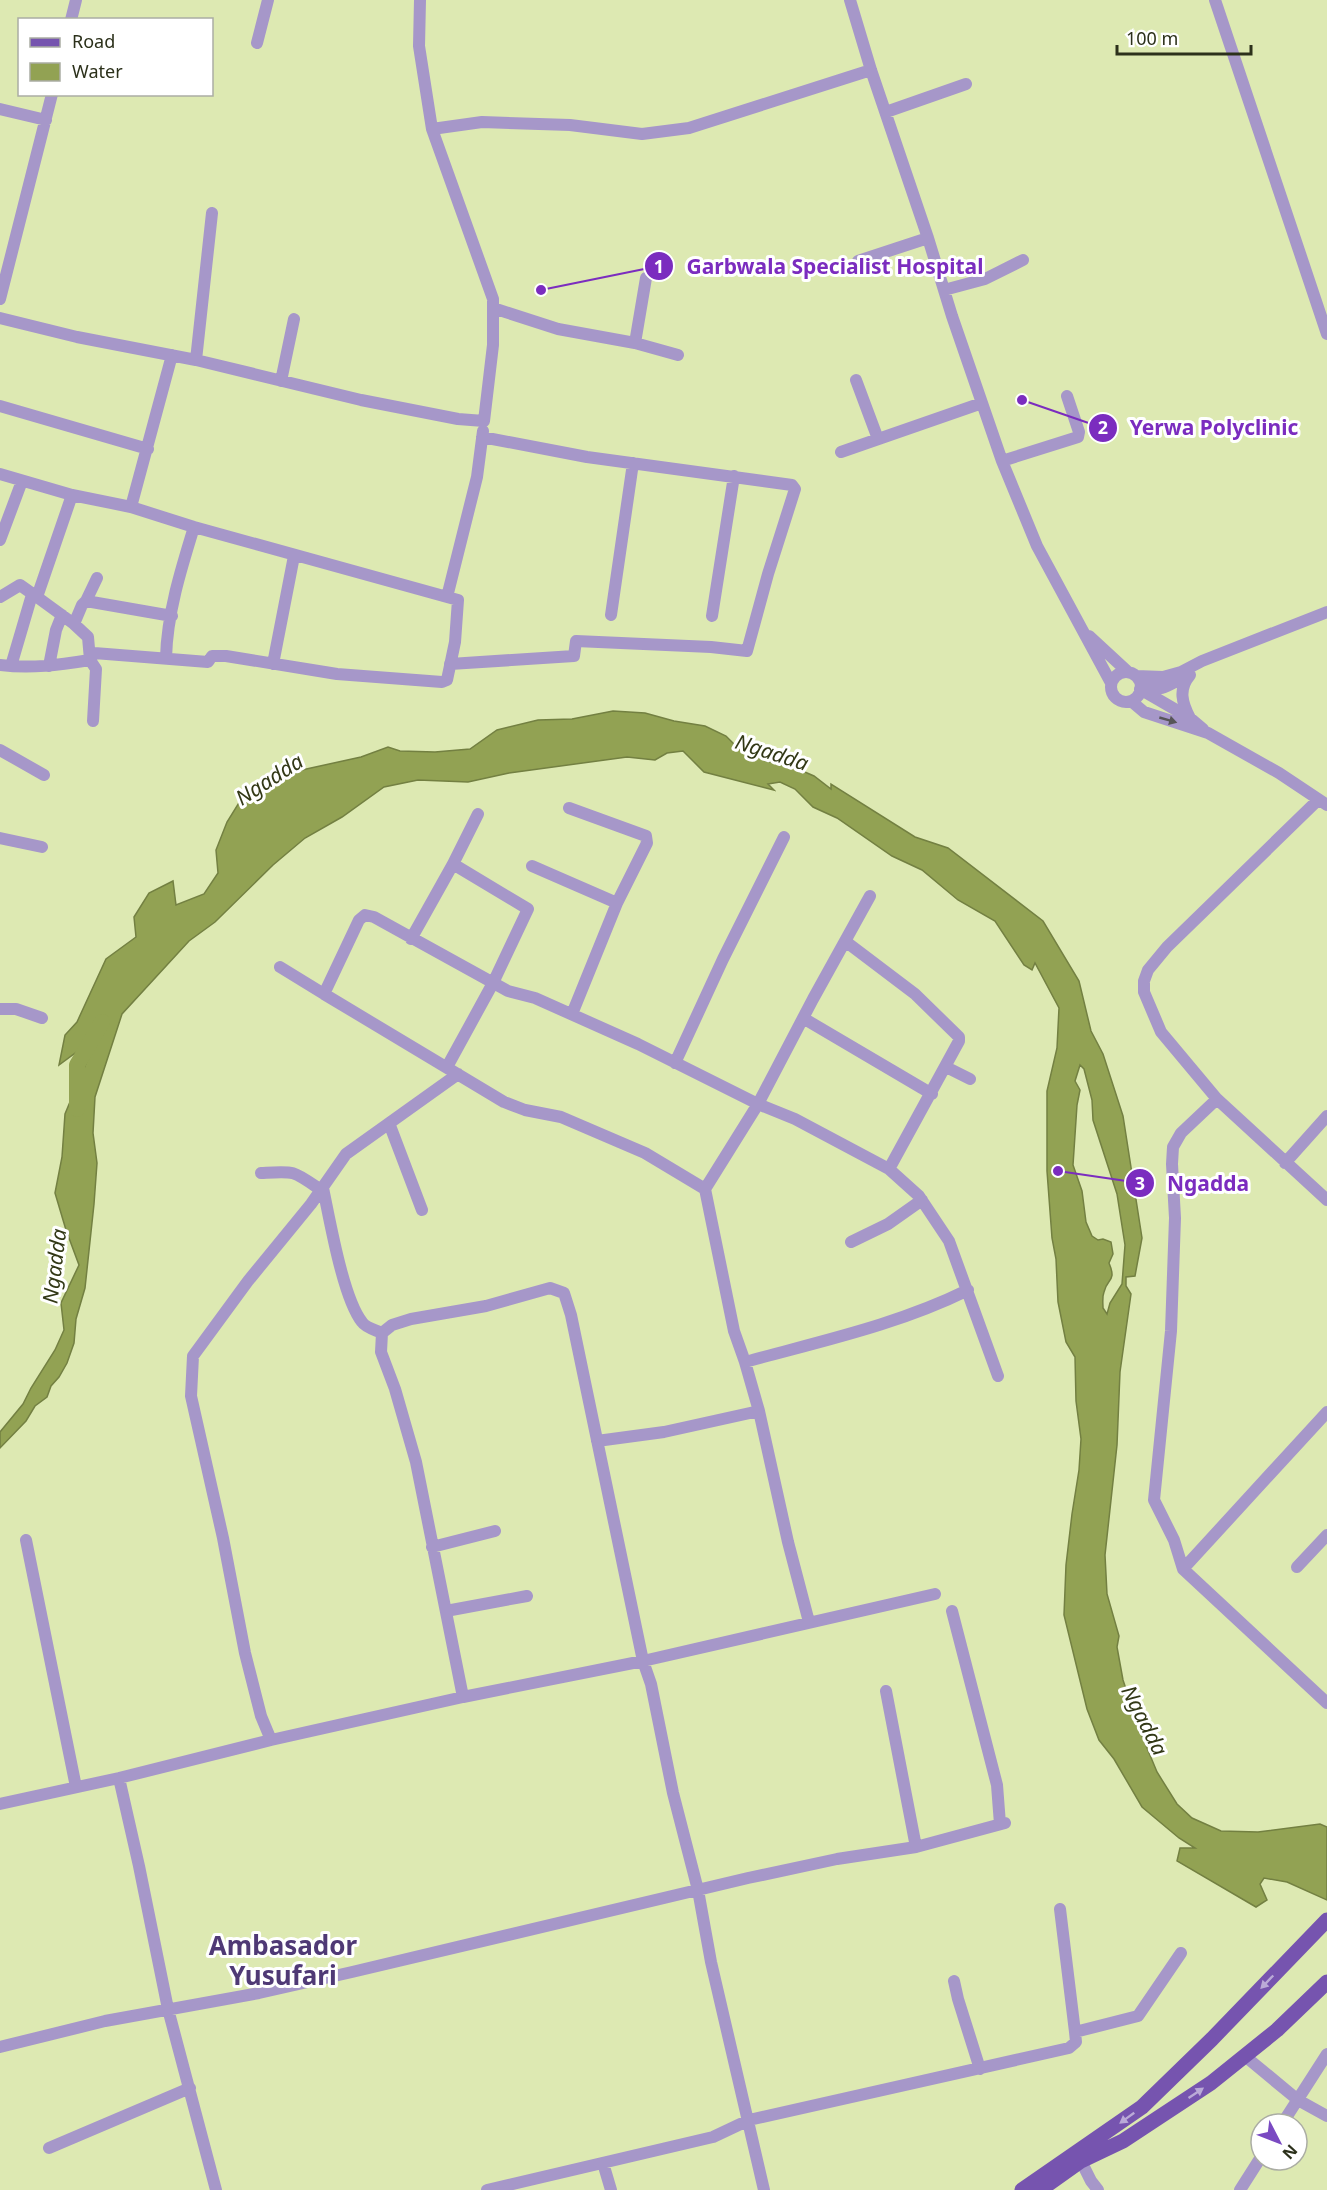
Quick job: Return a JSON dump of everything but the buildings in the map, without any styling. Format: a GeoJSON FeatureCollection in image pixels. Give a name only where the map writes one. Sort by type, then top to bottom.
{"type":"FeatureCollection","features":[{"type":"Feature","properties":{"kind":"main road"},"geometry":{"type":"LineString","coordinates":[[1022,2190],[1142,2107],[1327,1920]]}},
{"type":"Feature","properties":{"kind":"main road"},"geometry":{"type":"LineString","coordinates":[[1040,2190],[1081,2161],[1123,2141],[1211,2083],[1246,2057],[1327,1982]]}},
{"type":"Feature","properties":{"kind":"street"},"geometry":{"type":"LineString","coordinates":[[72,18],[76,0]]}},
{"type":"Feature","properties":{"kind":"street"},"geometry":{"type":"LineString","coordinates":[[257,43],[268,0]]}},
{"type":"Feature","properties":{"kind":"street"},"geometry":{"type":"LineString","coordinates":[[420,0],[419,46],[432,129],[493,299],[493,345],[477,477],[447,597]]}},
{"type":"Feature","properties":{"kind":"street"},"geometry":{"type":"LineString","coordinates":[[850,0],[871,70],[1002,461],[1038,546],[1111,683],[1112,694],[1126,702],[1131,701],[1139,694],[1136,681]]}},
{"type":"Feature","properties":{"kind":"street"},"geometry":{"type":"LineString","coordinates":[[1215,0],[1327,334]]}},
{"type":"Feature","properties":{"kind":"street"},"geometry":{"type":"LineString","coordinates":[[432,129],[482,122],[570,125],[642,134],[689,128],[871,70]]}},
{"type":"Feature","properties":{"kind":"street"},"geometry":{"type":"LineString","coordinates":[[886,112],[966,84]]}},
{"type":"Feature","properties":{"kind":"street"},"geometry":{"type":"LineString","coordinates":[[0,299],[52,96]]}},
{"type":"Feature","properties":{"kind":"street"},"geometry":{"type":"LineString","coordinates":[[0,109],[46,120]]}},
{"type":"Feature","properties":{"kind":"street"},"geometry":{"type":"LineString","coordinates":[[196,360],[212,213]]}},
{"type":"Feature","properties":{"kind":"street"},"geometry":{"type":"LineString","coordinates":[[858,261],[928,238]]}},
{"type":"Feature","properties":{"kind":"street"},"geometry":{"type":"LineString","coordinates":[[944,290],[986,279],[1023,260]]}},
{"type":"Feature","properties":{"kind":"street"},"geometry":{"type":"LineString","coordinates":[[635,343],[646,278]]}},
{"type":"Feature","properties":{"kind":"street"},"geometry":{"type":"LineString","coordinates":[[493,308],[558,329],[635,343],[678,355]]}},
{"type":"Feature","properties":{"kind":"street"},"geometry":{"type":"LineString","coordinates":[[0,318],[77,337],[196,360],[361,400],[458,419],[484,421]]}},
{"type":"Feature","properties":{"kind":"street"},"geometry":{"type":"LineString","coordinates":[[281,381],[294,319]]}},
{"type":"Feature","properties":{"kind":"street"},"geometry":{"type":"LineString","coordinates":[[131,507],[172,355]]}},
{"type":"Feature","properties":{"kind":"street"},"geometry":{"type":"LineString","coordinates":[[856,380],[878,440]]}},
{"type":"Feature","properties":{"kind":"street"},"geometry":{"type":"LineString","coordinates":[[1002,461],[1078,437],[1079,432],[1067,396]]}},
{"type":"Feature","properties":{"kind":"street"},"geometry":{"type":"LineString","coordinates":[[841,452],[982,403]]}},
{"type":"Feature","properties":{"kind":"street"},"geometry":{"type":"LineString","coordinates":[[0,406],[148,449]]}},
{"type":"Feature","properties":{"kind":"street"},"geometry":{"type":"LineString","coordinates":[[450,664],[574,656],[576,641],[711,647],[747,651],[795,489],[792,485],[587,457],[482,437]]}},
{"type":"Feature","properties":{"kind":"street"},"geometry":{"type":"LineString","coordinates":[[611,615],[633,463]]}},
{"type":"Feature","properties":{"kind":"street"},"geometry":{"type":"LineString","coordinates":[[0,474],[72,495],[131,507],[194,527],[458,600],[455,642],[447,680],[442,682],[337,674],[226,656],[212,656],[208,662],[94,653],[90,660]]}},
{"type":"Feature","properties":{"kind":"street"},"geometry":{"type":"LineString","coordinates":[[712,615],[734,476]]}},
{"type":"Feature","properties":{"kind":"street"},"geometry":{"type":"LineString","coordinates":[[0,540],[22,481]]}},
{"type":"Feature","properties":{"kind":"street"},"geometry":{"type":"LineString","coordinates":[[37,597],[72,495]]}},
{"type":"Feature","properties":{"kind":"street"},"geometry":{"type":"LineString","coordinates":[[166,658],[172,616],[194,527]]}},
{"type":"Feature","properties":{"kind":"street"},"geometry":{"type":"LineString","coordinates":[[273,664],[294,555]]}},
{"type":"Feature","properties":{"kind":"street"},"geometry":{"type":"LineString","coordinates":[[74,624],[97,578]]}},
{"type":"Feature","properties":{"kind":"street"},"geometry":{"type":"LineString","coordinates":[[0,597],[20,585],[74,624],[88,637],[90,660],[96,669],[93,721]]}},
{"type":"Feature","properties":{"kind":"street"},"geometry":{"type":"LineString","coordinates":[[37,597],[31,598],[5,665],[25,668],[90,660]]}},
{"type":"Feature","properties":{"kind":"street"},"geometry":{"type":"LineString","coordinates":[[86,601],[172,616]]}},
{"type":"Feature","properties":{"kind":"street"},"geometry":{"type":"LineString","coordinates":[[1136,681],[1181,672],[1202,661],[1327,612]]}},
{"type":"Feature","properties":{"kind":"street"},"geometry":{"type":"LineString","coordinates":[[50,666],[56,630],[62,615]]}},
{"type":"Feature","properties":{"kind":"street"},"geometry":{"type":"LineString","coordinates":[[1081,629],[1136,681],[1208,733],[1279,774],[1322,803],[1167,947],[1148,970],[1144,981],[1144,992],[1161,1032],[1217,1099],[1327,1200]]}},
{"type":"Feature","properties":{"kind":"street"},"geometry":{"type":"LineString","coordinates":[[1190,718],[1182,694],[1184,683],[1202,661]]}},
{"type":"Feature","properties":{"kind":"street"},"geometry":{"type":"LineString","coordinates":[[1111,683],[1118,675],[1136,681],[1154,691],[1192,672]]}},
{"type":"Feature","properties":{"kind":"street"},"geometry":{"type":"LineString","coordinates":[[1131,701],[1144,712],[1208,733]]}},
{"type":"Feature","properties":{"kind":"street"},"geometry":{"type":"LineString","coordinates":[[0,750],[44,775]]}},
{"type":"Feature","properties":{"kind":"street"},"geometry":{"type":"LineString","coordinates":[[569,808],[646,836],[647,843],[617,903],[572,1014]]}},
{"type":"Feature","properties":{"kind":"street"},"geometry":{"type":"LineString","coordinates":[[411,939],[478,814]]}},
{"type":"Feature","properties":{"kind":"street"},"geometry":{"type":"LineString","coordinates":[[675,1063],[723,959],[784,837]]}},
{"type":"Feature","properties":{"kind":"street"},"geometry":{"type":"LineString","coordinates":[[0,838],[42,848]]}},
{"type":"Feature","properties":{"kind":"street"},"geometry":{"type":"LineString","coordinates":[[447,1067],[493,983],[528,909],[453,864]]}},
{"type":"Feature","properties":{"kind":"street"},"geometry":{"type":"LineString","coordinates":[[532,866],[617,903]]}},
{"type":"Feature","properties":{"kind":"street"},"geometry":{"type":"LineString","coordinates":[[808,1622],[759,1411],[734,1331],[705,1189],[758,1104],[870,896]]}},
{"type":"Feature","properties":{"kind":"street"},"geometry":{"type":"LineString","coordinates":[[324,994],[353,929],[366,915],[374,917],[493,983],[572,1014],[758,1104],[795,1119],[889,1169],[922,1200],[949,1241],[998,1376]]}},
{"type":"Feature","properties":{"kind":"street"},"geometry":{"type":"LineString","coordinates":[[845,941],[915,994],[959,1036],[959,1041],[932,1094],[889,1169]]}},
{"type":"Feature","properties":{"kind":"street"},"geometry":{"type":"LineString","coordinates":[[280,967],[504,1102],[525,1110],[561,1117],[645,1153],[705,1189]]}},
{"type":"Feature","properties":{"kind":"street"},"geometry":{"type":"LineString","coordinates":[[0,1009],[16,1009],[42,1018]]}},
{"type":"Feature","properties":{"kind":"street"},"geometry":{"type":"LineString","coordinates":[[803,1018],[932,1094]]}},
{"type":"Feature","properties":{"kind":"street"},"geometry":{"type":"LineString","coordinates":[[946,1067],[970,1079]]}},
{"type":"Feature","properties":{"kind":"street"},"geometry":{"type":"LineString","coordinates":[[271,1740],[261,1716],[245,1653],[223,1538],[191,1396],[194,1356],[248,1281],[322,1189],[346,1154],[458,1074]]}},
{"type":"Feature","properties":{"kind":"street"},"geometry":{"type":"LineString","coordinates":[[1217,1099],[1181,1132],[1173,1147],[1176,1218],[1171,1331],[1154,1500],[1174,1539],[1183,1569],[1327,1703]]}},
{"type":"Feature","properties":{"kind":"street"},"geometry":{"type":"LineString","coordinates":[[1285,1163],[1327,1116]]}},
{"type":"Feature","properties":{"kind":"street"},"geometry":{"type":"LineString","coordinates":[[389,1123],[422,1210]]}},
{"type":"Feature","properties":{"kind":"street"},"geometry":{"type":"LineString","coordinates":[[261,1173],[289,1171],[322,1189],[346,1288],[364,1325],[382,1333]]}},
{"type":"Feature","properties":{"kind":"street"},"geometry":{"type":"LineString","coordinates":[[851,1242],[888,1224],[922,1200]]}},
{"type":"Feature","properties":{"kind":"street"},"geometry":{"type":"LineString","coordinates":[[463,1697],[416,1462],[395,1389],[381,1352],[382,1333],[392,1325],[411,1319],[486,1306],[550,1288],[564,1293],[571,1315],[643,1661],[651,1684],[673,1793],[698,1890],[711,1962],[764,2190]]}},
{"type":"Feature","properties":{"kind":"street"},"geometry":{"type":"LineString","coordinates":[[745,1362],[844,1337],[935,1306],[968,1290]]}},
{"type":"Feature","properties":{"kind":"street"},"geometry":{"type":"LineString","coordinates":[[597,1441],[664,1431],[759,1411]]}},
{"type":"Feature","properties":{"kind":"street"},"geometry":{"type":"LineString","coordinates":[[1183,1569],[1327,1412]]}},
{"type":"Feature","properties":{"kind":"street"},"geometry":{"type":"LineString","coordinates":[[432,1547],[495,1531]]}},
{"type":"Feature","properties":{"kind":"street"},"geometry":{"type":"LineString","coordinates":[[1297,1567],[1327,1535]]}},
{"type":"Feature","properties":{"kind":"street"},"geometry":{"type":"LineString","coordinates":[[26,1540],[75,1787]]}},
{"type":"Feature","properties":{"kind":"street"},"geometry":{"type":"LineString","coordinates":[[0,1804],[119,1778],[271,1740],[463,1697],[643,1661],[935,1594]]}},
{"type":"Feature","properties":{"kind":"street"},"geometry":{"type":"LineString","coordinates":[[446,1611],[527,1596]]}},
{"type":"Feature","properties":{"kind":"street"},"geometry":{"type":"LineString","coordinates":[[0,2047],[105,2020],[259,1993],[596,1913],[837,1859],[916,1847],[1003,1824],[997,1785],[952,1611]]}},
{"type":"Feature","properties":{"kind":"street"},"geometry":{"type":"LineString","coordinates":[[886,1691],[916,1847]]}},
{"type":"Feature","properties":{"kind":"street"},"geometry":{"type":"LineString","coordinates":[[119,1778],[168,2009],[216,2190]]}},
{"type":"Feature","properties":{"kind":"street"},"geometry":{"type":"LineString","coordinates":[[487,2190],[713,2138],[749,2120],[1070,2048],[1076,2042],[1060,1909]]}},
{"type":"Feature","properties":{"kind":"street"},"geometry":{"type":"LineString","coordinates":[[1075,2032],[1138,2016],[1181,1953]]}},
{"type":"Feature","properties":{"kind":"street"},"geometry":{"type":"LineString","coordinates":[[954,1981],[957,1999],[980,2069]]}},
{"type":"Feature","properties":{"kind":"street"},"geometry":{"type":"LineString","coordinates":[[1290,2112],[1327,2054]]}},
{"type":"Feature","properties":{"kind":"street"},"geometry":{"type":"LineString","coordinates":[[1246,2057],[1298,2100],[1327,2116]]}},
{"type":"Feature","properties":{"kind":"street"},"geometry":{"type":"LineString","coordinates":[[49,2148],[190,2088]]}},
{"type":"Feature","properties":{"kind":"street"},"geometry":{"type":"LineString","coordinates":[[1081,2161],[1098,2190]]}},
{"type":"Feature","properties":{"kind":"street"},"geometry":{"type":"LineString","coordinates":[[603,2163],[611,2190]]}},
{"type":"Feature","properties":{"kind":"street"},"geometry":{"type":"LineString","coordinates":[[1240,2190],[1251,2172]]}},
{"type":"Feature","properties":{"kind":"water"},"geometry":{"type":"Polygon","coordinates":[[[613,711],[645,713],[705,726],[726,736],[739,749],[766,761],[791,766],[814,776],[831,789],[831,784],[915,837],[948,848],[1043,921],[1079,981],[1091,1031],[1103,1054],[1123,1116],[1142,1238],[1135,1276],[1126,1277],[1126,1286],[1131,1294],[1120,1372],[1117,1445],[1105,1555],[1107,1594],[1119,1636],[1117,1647],[1123,1680],[1157,1772],[1177,1804],[1192,1818],[1221,1831],[1258,1832],[1320,1824],[1327,1827],[1327,1900],[1287,1882],[1264,1878],[1260,1884],[1267,1900],[1256,1907],[1177,1861],[1180,1848],[1195,1848],[1179,1838],[1142,1807],[1114,1759],[1099,1740],[1087,1709],[1064,1615],[1066,1565],[1081,1439],[1076,1401],[1075,1357],[1066,1342],[1058,1302],[1047,1171],[1047,1091],[1057,1048],[1059,1008],[1035,963],[1032,970],[1024,965],[995,921],[958,900],[922,870],[892,856],[837,818],[813,807],[795,789],[780,782],[768,784],[774,790],[704,772],[683,751],[667,753],[655,760],[627,757],[509,773],[468,782],[418,780],[384,787],[342,817],[305,838],[273,865],[215,922],[189,941],[122,1014],[95,1097],[93,1133],[97,1163],[94,1204],[85,1288],[76,1319],[74,1343],[67,1363],[51,1386],[47,1397],[35,1406],[26,1421],[0,1448],[0,1432],[23,1404],[55,1350],[64,1330],[61,1303],[79,1265],[55,1193],[62,1157],[65,1114],[97,1037],[59,1065],[65,1035],[77,1022],[106,959],[136,937],[134,917],[149,893],[173,881],[176,905],[204,894],[218,873],[216,850],[227,822],[245,793],[279,775],[361,757],[388,747],[400,751],[435,752],[470,749],[497,730],[538,720],[572,719],[613,711]],[[1080,1065],[1075,1081],[1080,1090],[1073,1165],[1082,1191],[1086,1222],[1092,1236],[1098,1240],[1111,1242],[1113,1254],[1109,1263],[1112,1277],[1105,1288],[1103,1298],[1103,1308],[1107,1314],[1110,1303],[1122,1284],[1125,1245],[1117,1194],[1093,1120],[1092,1100],[1084,1069],[1080,1065]]]}},
{"type":"Feature","properties":{"kind":"waterway","name":"Ngadda"},"geometry":{"type":"LineString","coordinates":[[77,1109],[77,1065],[102,1022]]}},
{"type":"Feature","properties":{"kind":"place","name":"Garbwala Specialist Hospital"},"geometry":{"type":"Point","coordinates":[541,290]}},
{"type":"Feature","properties":{"kind":"place","name":"Yerwa Polyclinic"},"geometry":{"type":"Point","coordinates":[1022,400]}},
{"type":"Feature","properties":{"kind":"place","name":"Ngadda"},"geometry":{"type":"Point","coordinates":[1058,1171]}},
{"type":"Feature","properties":{"kind":"district","name":"Ambasador Yusufari"},"geometry":{"type":"Point","coordinates":[283,1960]}}]}
